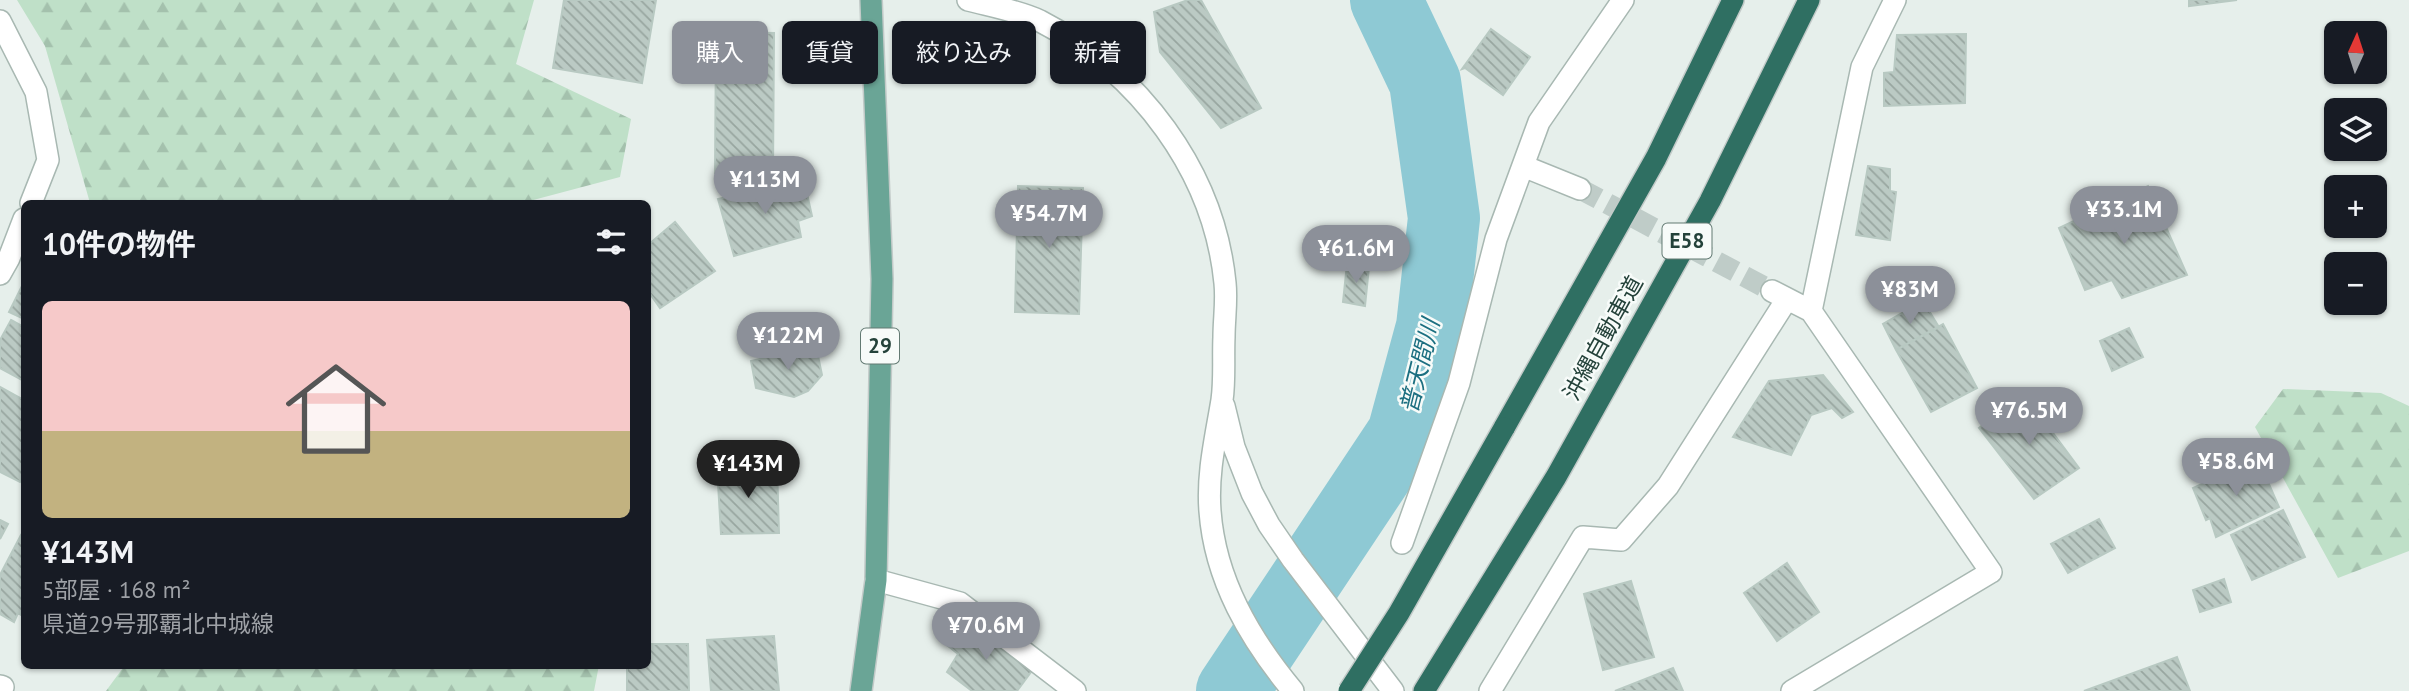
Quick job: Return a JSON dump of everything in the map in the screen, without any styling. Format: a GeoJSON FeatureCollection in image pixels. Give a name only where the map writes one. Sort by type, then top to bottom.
{"type":"FeatureCollection","features":[{"type":"Feature","properties":{"kind":"highway","name":"沖縄自動車道"},"geometry":{"type":"LineString","coordinates":[[1349,691],[1399,614],[1656,159],[1733,0]]}},
{"type":"Feature","properties":{"kind":"highway","name":"沖縄自動車道"},"geometry":{"type":"LineString","coordinates":[[1424,691],[1556,477],[1710,201],[1809,0]]}},
{"type":"Feature","properties":{"kind":"main road","name":"29"},"geometry":{"type":"LineString","coordinates":[[861,691],[876,580],[882,279],[871,0]]}},
{"type":"Feature","properties":{"kind":"street"},"geometry":{"type":"LineString","coordinates":[[968,0],[1038,20],[1088,51],[1133,89],[1158,117],[1179,148],[1205,197],[1217,239],[1225,284],[1222,397],[1210,464],[1210,511],[1216,553],[1241,619],[1293,691]]}},
{"type":"Feature","properties":{"kind":"street"},"geometry":{"type":"LineString","coordinates":[[1402,543],[1458,383],[1496,239],[1539,122],[1623,0]]}},
{"type":"Feature","properties":{"kind":"street"},"geometry":{"type":"LineString","coordinates":[[1811,312],[1862,67],[1895,0]]}},
{"type":"Feature","properties":{"kind":"street"},"geometry":{"type":"LineString","coordinates":[[0,21],[36,92],[48,160],[32,200]]}},
{"type":"Feature","properties":{"kind":"street"},"geometry":{"type":"LineString","coordinates":[[1523,166],[1580,189]]}},
{"type":"Feature","properties":{"kind":"street"},"geometry":{"type":"LineString","coordinates":[[0,274],[21,227]]}},
{"type":"Feature","properties":{"kind":"street"},"geometry":{"type":"LineString","coordinates":[[1489,691],[1583,537],[1621,540],[1668,486],[1779,295],[1811,312],[1991,572],[1792,691]]}},
{"type":"Feature","properties":{"kind":"street"},"geometry":{"type":"LineString","coordinates":[[1222,397],[1234,447],[1252,493],[1269,525],[1393,691]]}},
{"type":"Feature","properties":{"kind":"street"},"geometry":{"type":"LineString","coordinates":[[876,580],[960,603],[1075,691]]}},
{"type":"Feature","properties":{"kind":"green space"},"geometry":{"type":"Polygon","coordinates":[[[17,0],[534,0],[516,64],[631,119],[620,177],[533,200],[89,200],[45,46],[17,0]]]}},
{"type":"Feature","properties":{"kind":"green space"},"geometry":{"type":"Polygon","coordinates":[[[2283,389],[2381,393],[2409,406],[2409,551],[2338,578],[2255,427],[2283,389]]]}},
{"type":"Feature","properties":{"kind":"green space"},"geometry":{"type":"Polygon","coordinates":[[[122,669],[598,669],[594,691],[106,691],[122,669]]]}},
{"type":"Feature","properties":{"kind":"building"},"geometry":{"type":"Polygon","coordinates":[[[564,0],[656,0],[642,83],[553,68],[564,0]]]}},
{"type":"Feature","properties":{"kind":"building"},"geometry":{"type":"Polygon","coordinates":[[[1188,0],[1201,0],[1261,108],[1221,128],[1160,52],[1154,12],[1188,0]]]}},
{"type":"Feature","properties":{"kind":"building"},"geometry":{"type":"Polygon","coordinates":[[[2189,0],[2237,0],[2189,6],[2189,0]]]}},
{"type":"Feature","properties":{"kind":"building"},"geometry":{"type":"Polygon","coordinates":[[[1491,29],[1530,57],[1503,95],[1465,68],[1462,69],[1491,29]]]}},
{"type":"Feature","properties":{"kind":"building"},"geometry":{"type":"Polygon","coordinates":[[[768,33],[774,33],[773,173],[715,173],[716,84],[768,84],[768,33]]]}},
{"type":"Feature","properties":{"kind":"building"},"geometry":{"type":"Polygon","coordinates":[[[1966,34],[1965,103],[1884,106],[1884,73],[1894,72],[1897,35],[1966,34]]]}},
{"type":"Feature","properties":{"kind":"building"},"geometry":{"type":"Polygon","coordinates":[[[1868,166],[1890,169],[1890,191],[1896,192],[1890,240],[1856,235],[1868,166]]]}},
{"type":"Feature","properties":{"kind":"building"},"geometry":{"type":"Polygon","coordinates":[[[804,180],[812,216],[798,221],[801,237],[734,256],[718,199],[804,180]]]}},
{"type":"Feature","properties":{"kind":"building"},"geometry":{"type":"Polygon","coordinates":[[[1018,186],[1083,188],[1079,314],[1015,312],[1018,186]]]}},
{"type":"Feature","properties":{"kind":"building"},"geometry":{"type":"Polygon","coordinates":[[[2148,186],[2187,275],[2122,298],[2112,280],[2085,290],[2059,228],[2148,186]]]}},
{"type":"Feature","properties":{"kind":"building"},"geometry":{"type":"Polygon","coordinates":[[[675,222],[715,271],[660,308],[651,295],[651,242],[675,222]]]}},
{"type":"Feature","properties":{"kind":"building"},"geometry":{"type":"Polygon","coordinates":[[[1347,264],[1369,267],[1365,306],[1343,302],[1347,264]]]}},
{"type":"Feature","properties":{"kind":"building"},"geometry":{"type":"Polygon","coordinates":[[[21,288],[21,318],[9,312],[21,288]]]}},
{"type":"Feature","properties":{"kind":"building"},"geometry":{"type":"Polygon","coordinates":[[[1923,301],[1939,327],[1896,350],[1883,324],[1923,301]]]}},
{"type":"Feature","properties":{"kind":"building"},"geometry":{"type":"Polygon","coordinates":[[[11,320],[21,325],[21,379],[0,368],[0,340],[11,320]]]}},
{"type":"Feature","properties":{"kind":"building"},"geometry":{"type":"Polygon","coordinates":[[[1943,324],[1977,388],[1931,412],[1896,350],[1943,324]]]}},
{"type":"Feature","properties":{"kind":"building"},"geometry":{"type":"Polygon","coordinates":[[[2129,328],[2143,357],[2112,371],[2100,341],[2129,328]]]}},
{"type":"Feature","properties":{"kind":"building"},"geometry":{"type":"Polygon","coordinates":[[[816,346],[822,375],[808,391],[794,397],[756,388],[751,361],[816,346]]]}},
{"type":"Feature","properties":{"kind":"building"},"geometry":{"type":"Polygon","coordinates":[[[1823,375],[1853,412],[1842,418],[1832,408],[1811,415],[1791,455],[1733,437],[1769,381],[1823,375]]]}},
{"type":"Feature","properties":{"kind":"building"},"geometry":{"type":"Polygon","coordinates":[[[0,387],[21,398],[21,480],[0,472],[0,387]]]}},
{"type":"Feature","properties":{"kind":"building"},"geometry":{"type":"Polygon","coordinates":[[[2024,394],[2079,468],[2034,499],[1979,428],[2024,394]]]}},
{"type":"Feature","properties":{"kind":"building"},"geometry":{"type":"Polygon","coordinates":[[[2258,459],[2279,507],[2216,537],[2210,518],[2206,520],[2193,488],[2258,459]]]}},
{"type":"Feature","properties":{"kind":"building"},"geometry":{"type":"Polygon","coordinates":[[[717,466],[777,466],[779,533],[721,534],[717,466]]]}},
{"type":"Feature","properties":{"kind":"building"},"geometry":{"type":"Polygon","coordinates":[[[2283,510],[2305,557],[2252,580],[2231,535],[2283,510]]]}},
{"type":"Feature","properties":{"kind":"building"},"geometry":{"type":"Polygon","coordinates":[[[2099,519],[2115,548],[2068,573],[2051,544],[2099,519]]]}},
{"type":"Feature","properties":{"kind":"building"},"geometry":{"type":"Polygon","coordinates":[[[0,520],[8,524],[0,539],[0,520]]]}},
{"type":"Feature","properties":{"kind":"building"},"geometry":{"type":"Polygon","coordinates":[[[21,535],[21,615],[18,613],[14,622],[0,614],[0,575],[21,535]]]}},
{"type":"Feature","properties":{"kind":"building"},"geometry":{"type":"Polygon","coordinates":[[[1787,563],[1819,612],[1777,641],[1744,593],[1787,563]]]}},
{"type":"Feature","properties":{"kind":"building"},"geometry":{"type":"Polygon","coordinates":[[[2224,579],[2231,602],[2200,612],[2193,590],[2224,579]]]}},
{"type":"Feature","properties":{"kind":"building"},"geometry":{"type":"Polygon","coordinates":[[[1631,581],[1654,657],[1603,670],[1584,594],[1631,581]]]}},
{"type":"Feature","properties":{"kind":"building"},"geometry":{"type":"Polygon","coordinates":[[[967,619],[1034,668],[1017,691],[972,691],[947,672],[958,654],[947,645],[967,619]]]}},
{"type":"Feature","properties":{"kind":"building"},"geometry":{"type":"Polygon","coordinates":[[[774,636],[779,691],[711,691],[707,640],[774,636]]]}},
{"type":"Feature","properties":{"kind":"building"},"geometry":{"type":"Polygon","coordinates":[[[651,644],[688,644],[689,691],[627,691],[627,669],[651,669],[651,644]]]}},
{"type":"Feature","properties":{"kind":"building"},"geometry":{"type":"Polygon","coordinates":[[[2177,657],[2190,691],[2084,691],[2177,657]]]}},
{"type":"Feature","properties":{"kind":"building"},"geometry":{"type":"Polygon","coordinates":[[[1673,668],[1683,691],[1615,691],[1673,668]]]}},
{"type":"Feature","properties":{"kind":"waterway","name":"普天間川"},"geometry":{"type":"LineString","coordinates":[[1232,691],[1403,434],[1432,327],[1444,218],[1425,82],[1386,0]]}},
{"type":"Feature","properties":{"kind":"tunnel"},"geometry":{"type":"LineString","coordinates":[[1580,189],[1772,291]]}}]}
